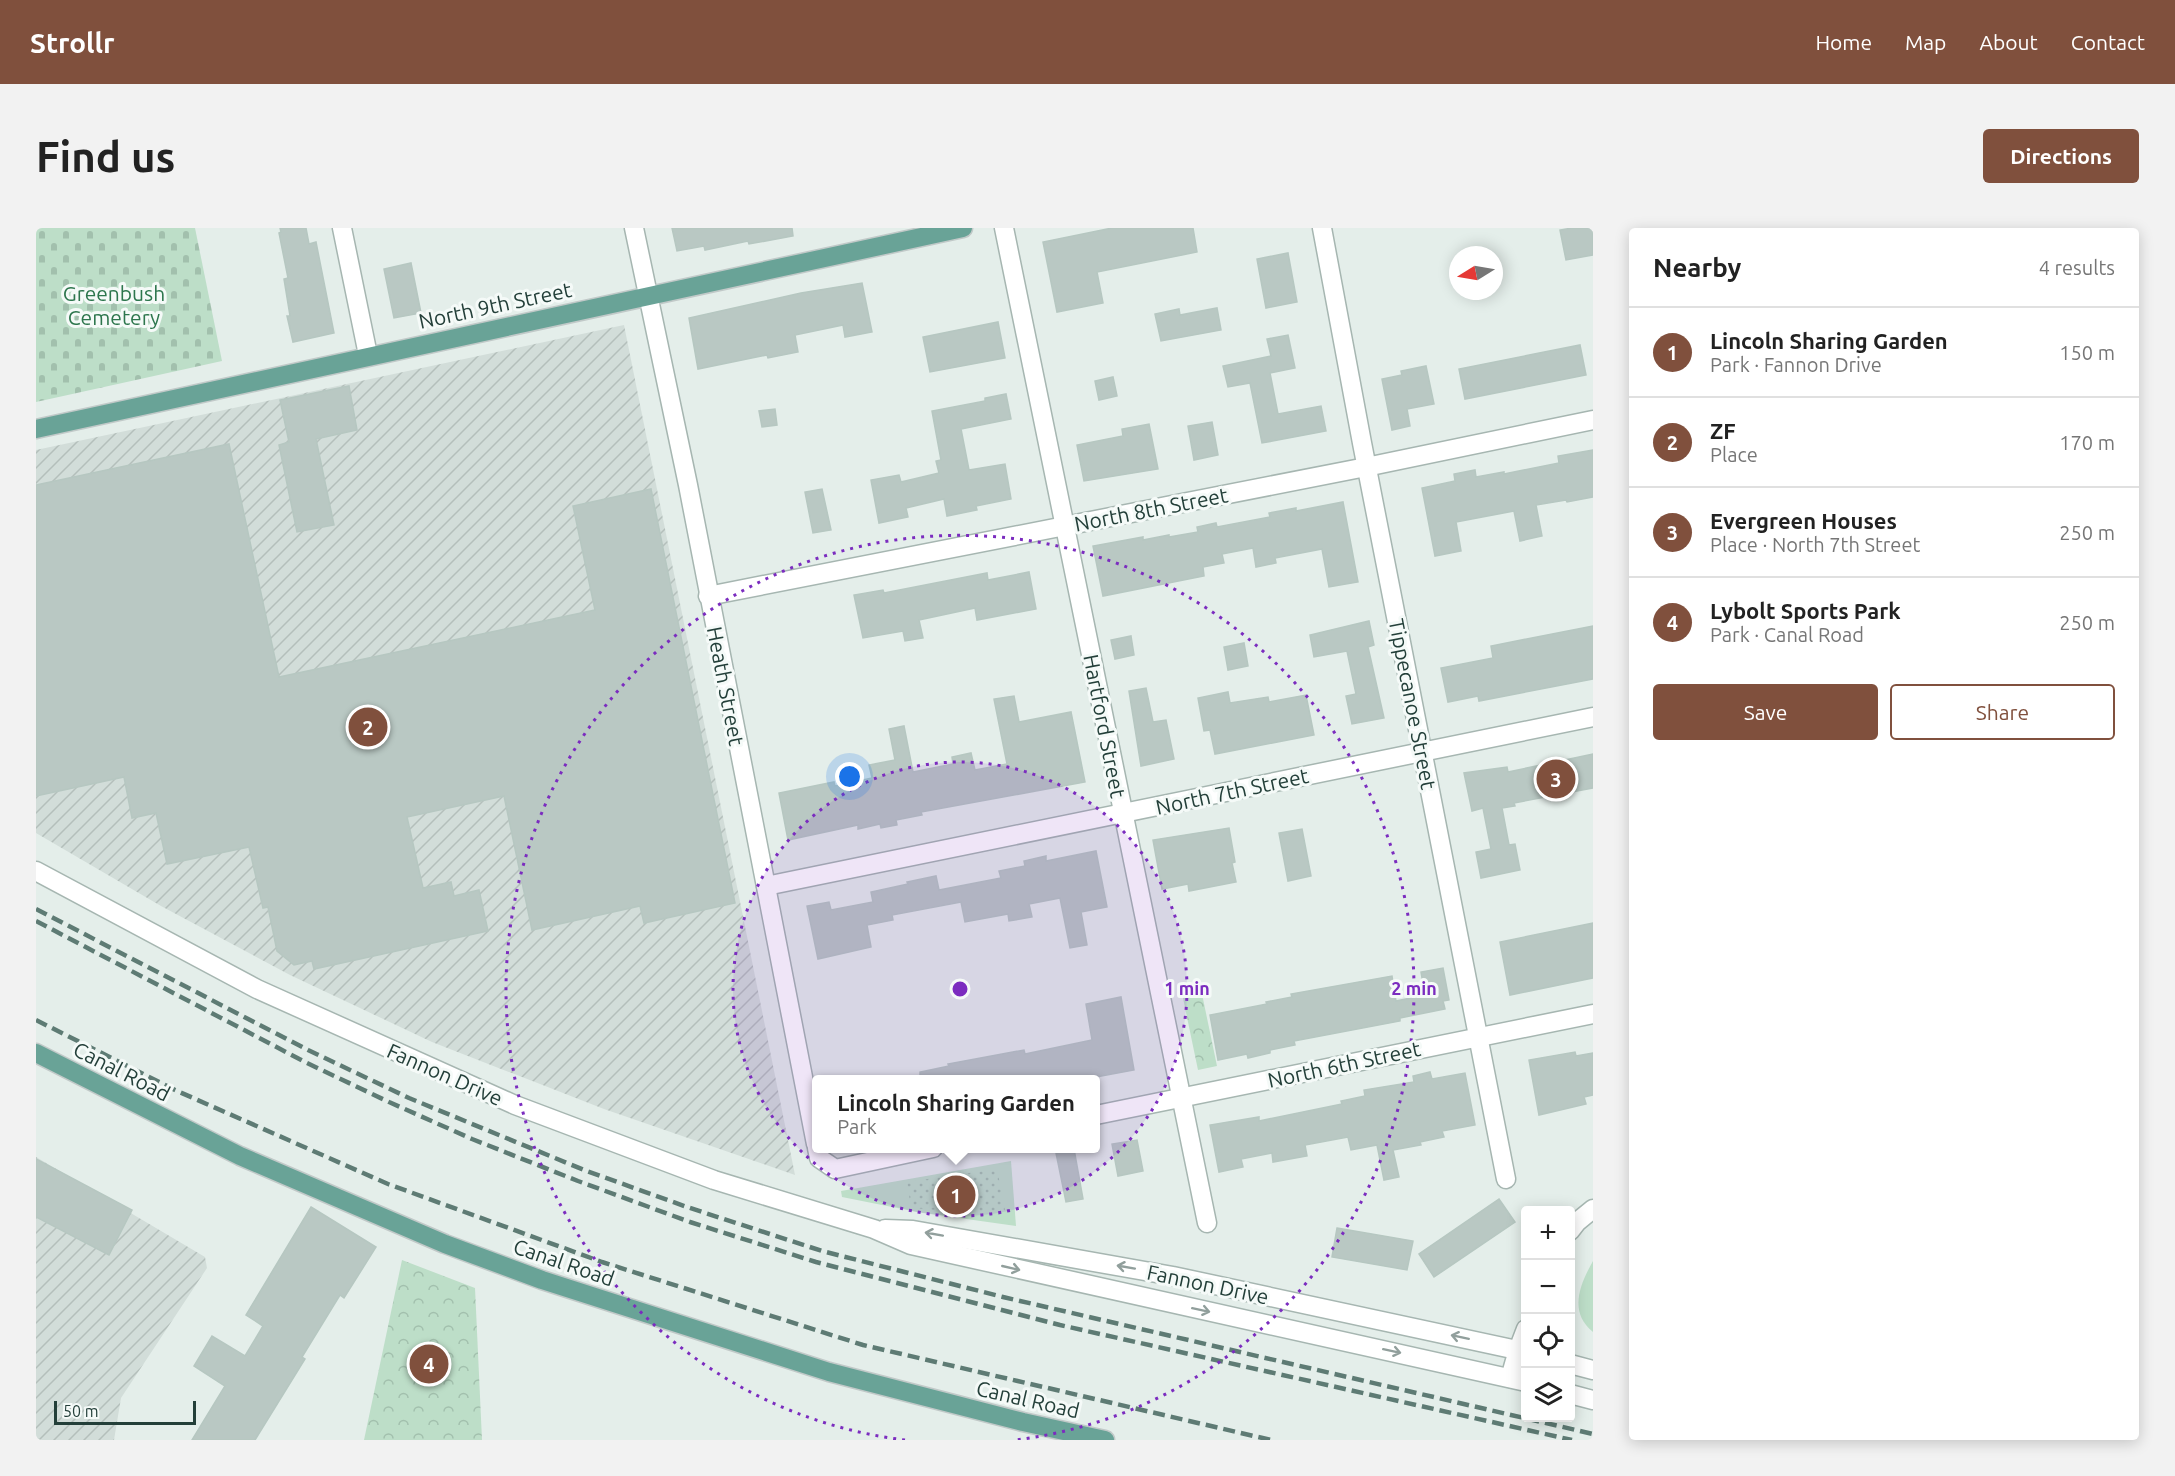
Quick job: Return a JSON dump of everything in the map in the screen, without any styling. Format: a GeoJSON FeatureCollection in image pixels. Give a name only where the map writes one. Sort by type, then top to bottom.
{"type":"FeatureCollection","features":[{"type":"Feature","properties":{"kind":"main road","name":"North 9th Street"},"geometry":{"type":"LineString","coordinates":[[36,429],[963,228]]}},
{"type":"Feature","properties":{"kind":"main road","name":"Canal Road"},"geometry":{"type":"LineString","coordinates":[[36,1053],[240,1156],[445,1244],[542,1280],[829,1372],[1023,1422],[1105,1440]]}},
{"type":"Feature","properties":{"kind":"street"},"geometry":{"type":"LineString","coordinates":[[342,228],[368,356]]}},
{"type":"Feature","properties":{"kind":"street","name":"Heath Street"},"geometry":{"type":"LineString","coordinates":[[634,228],[646,295],[688,485],[812,1123]]}},
{"type":"Feature","properties":{"kind":"street","name":"Hartford Street"},"geometry":{"type":"LineString","coordinates":[[1004,228],[1207,1223]]}},
{"type":"Feature","properties":{"kind":"street","name":"Tippecanoe Street"},"geometry":{"type":"LineString","coordinates":[[1322,228],[1366,467],[1506,1179]]}},
{"type":"Feature","properties":{"kind":"street","name":"North 8th Street"},"geometry":{"type":"LineString","coordinates":[[708,596],[1366,467],[1593,420]]}},
{"type":"Feature","properties":{"kind":"street","name":"North 7th Street"},"geometry":{"type":"LineString","coordinates":[[766,886],[1593,717]]}},
{"type":"Feature","properties":{"kind":"street","name":"Fannon Drive"},"geometry":{"type":"LineString","coordinates":[[36,871],[257,989],[515,1105],[714,1180],[874,1229],[911,1245],[1518,1380]]}},
{"type":"Feature","properties":{"kind":"street","name":"North 6th Street"},"geometry":{"type":"LineString","coordinates":[[1100,1114],[1593,1014]]}},
{"type":"Feature","properties":{"kind":"street"},"geometry":{"type":"LineString","coordinates":[[818,1153],[819,1158],[835,1169],[913,1153]]}},
{"type":"Feature","properties":{"kind":"street"},"geometry":{"type":"LineString","coordinates":[[1575,1225],[1593,1209]]}},
{"type":"Feature","properties":{"kind":"street","name":"Fannon Drive"},"geometry":{"type":"LineString","coordinates":[[874,1229],[913,1230],[1173,1276],[1521,1351]]}},
{"type":"Feature","properties":{"kind":"street"},"geometry":{"type":"LineString","coordinates":[[1518,1380],[1521,1358]]}},
{"type":"Feature","properties":{"kind":"street"},"geometry":{"type":"LineString","coordinates":[[1575,1365],[1593,1370]]}},
{"type":"Feature","properties":{"kind":"street"},"geometry":{"type":"LineString","coordinates":[[1575,1395],[1593,1400]]}},
{"type":"Feature","properties":{"kind":"shaded area"},"geometry":{"type":"Polygon","coordinates":[[[624,325],[795,1175],[604,1109],[432,1042],[290,975],[161,906],[36,833],[36,450],[624,325]]]}},
{"type":"Feature","properties":{"kind":"shaded area"},"geometry":{"type":"Polygon","coordinates":[[[36,1157],[205,1257],[207,1268],[121,1398],[114,1440],[36,1440],[36,1157]]]}},
{"type":"Feature","properties":{"kind":"green space","name":"Greenbush Cemetery"},"geometry":{"type":"Polygon","coordinates":[[[36,228],[195,228],[222,361],[36,402],[36,228]]]}},
{"type":"Feature","properties":{"kind":"green space"},"geometry":{"type":"Polygon","coordinates":[[[1202,994],[1217,1066],[1198,1070],[1183,998],[1202,994]]]}},
{"type":"Feature","properties":{"kind":"green space"},"geometry":{"type":"Polygon","coordinates":[[[1011,1161],[1016,1226],[917,1212],[842,1197],[841,1191],[1011,1161]]]}},
{"type":"Feature","properties":{"kind":"green space"},"geometry":{"type":"Polygon","coordinates":[[[997,1169],[1006,1215],[911,1208],[907,1182],[997,1169]]]}},
{"type":"Feature","properties":{"kind":"green space"},"geometry":{"type":"Polygon","coordinates":[[[402,1260],[475,1288],[482,1440],[364,1440],[402,1260]]]}},
{"type":"Feature","properties":{"kind":"green space"},"geometry":{"type":"Polygon","coordinates":[[[1593,1261],[1593,1332],[1581,1316],[1579,1298],[1584,1279],[1593,1261]]]}},
{"type":"Feature","properties":{"kind":"building"},"geometry":{"type":"Polygon","coordinates":[[[280,228],[306,228],[309,244],[316,242],[334,333],[293,342],[287,316],[290,316],[284,279],[288,278],[280,228]]]}},
{"type":"Feature","properties":{"kind":"building"},"geometry":{"type":"Polygon","coordinates":[[[672,228],[792,228],[793,236],[749,244],[748,241],[705,250],[704,246],[677,251],[672,228]]]}},
{"type":"Feature","properties":{"kind":"building"},"geometry":{"type":"Polygon","coordinates":[[[1112,228],[1193,228],[1197,252],[1097,272],[1103,303],[1057,312],[1043,242],[1112,228]]]}},
{"type":"Feature","properties":{"kind":"building"},"geometry":{"type":"Polygon","coordinates":[[[1593,228],[1593,255],[1566,260],[1560,230],[1593,228]]]}},
{"type":"Feature","properties":{"kind":"building"},"geometry":{"type":"Polygon","coordinates":[[[1288,253],[1297,302],[1266,308],[1257,259],[1288,253]]]}},
{"type":"Feature","properties":{"kind":"building"},"geometry":{"type":"Polygon","coordinates":[[[411,263],[421,313],[394,318],[384,269],[411,263]]]}},
{"type":"Feature","properties":{"kind":"building"},"geometry":{"type":"Polygon","coordinates":[[[862,283],[872,332],[845,337],[843,325],[795,335],[798,352],[768,358],[767,355],[698,369],[689,318],[801,293],[862,283]]]}},
{"type":"Feature","properties":{"kind":"building"},"geometry":{"type":"Polygon","coordinates":[[[1217,308],[1221,330],[1161,341],[1155,314],[1179,309],[1180,315],[1217,308]]]}},
{"type":"Feature","properties":{"kind":"building"},"geometry":{"type":"Polygon","coordinates":[[[998,322],[1005,358],[930,372],[923,337],[998,322]]]}},
{"type":"Feature","properties":{"kind":"building"},"geometry":{"type":"Polygon","coordinates":[[[1288,335],[1295,368],[1270,373],[1278,414],[1321,406],[1326,431],[1262,443],[1250,383],[1228,387],[1223,366],[1271,356],[1267,339],[1288,335]]]}},
{"type":"Feature","properties":{"kind":"building"},"geometry":{"type":"Polygon","coordinates":[[[1580,345],[1586,375],[1465,399],[1459,369],[1580,345]]]}},
{"type":"Feature","properties":{"kind":"building"},"geometry":{"type":"Polygon","coordinates":[[[1426,366],[1434,404],[1407,409],[1410,426],[1392,430],[1382,379],[1402,375],[1401,371],[1426,366]]]}},
{"type":"Feature","properties":{"kind":"building"},"geometry":{"type":"Polygon","coordinates":[[[1113,377],[1117,396],[1099,400],[1095,381],[1113,377]]]}},
{"type":"Feature","properties":{"kind":"building"},"geometry":{"type":"Polygon","coordinates":[[[349,386],[357,430],[316,439],[334,525],[297,532],[279,445],[289,442],[280,400],[349,386]]]}},
{"type":"Feature","properties":{"kind":"building"},"geometry":{"type":"Polygon","coordinates":[[[1006,394],[1011,419],[961,429],[969,470],[1005,464],[1011,499],[976,506],[977,510],[947,516],[944,499],[906,508],[908,517],[879,523],[871,480],[899,475],[901,482],[939,473],[936,461],[941,460],[932,411],[985,401],[985,398],[1006,394]]]}},
{"type":"Feature","properties":{"kind":"building"},"geometry":{"type":"Polygon","coordinates":[[[775,409],[777,425],[762,427],[759,411],[775,409]]]}},
{"type":"Feature","properties":{"kind":"building"},"geometry":{"type":"Polygon","coordinates":[[[1212,422],[1218,455],[1194,460],[1188,426],[1212,422]]]}},
{"type":"Feature","properties":{"kind":"building"},"geometry":{"type":"Polygon","coordinates":[[[1149,424],[1158,469],[1084,481],[1077,445],[1123,436],[1122,429],[1149,424]]]}},
{"type":"Feature","properties":{"kind":"building"},"geometry":{"type":"Polygon","coordinates":[[[229,444],[279,677],[595,610],[573,506],[651,489],[735,903],[644,923],[640,906],[532,930],[504,796],[407,817],[423,888],[451,882],[454,896],[479,890],[488,931],[314,969],[312,961],[294,965],[277,951],[268,907],[263,908],[249,847],[167,864],[156,813],[132,818],[124,777],[36,796],[36,485],[229,444]]]}},
{"type":"Feature","properties":{"kind":"building"},"geometry":{"type":"Polygon","coordinates":[[[1593,450],[1593,497],[1536,505],[1542,536],[1520,541],[1514,511],[1456,522],[1461,551],[1435,556],[1422,488],[1455,481],[1454,474],[1475,470],[1476,477],[1504,472],[1504,474],[1559,463],[1558,456],[1593,450]]]}},
{"type":"Feature","properties":{"kind":"building"},"geometry":{"type":"Polygon","coordinates":[[[822,489],[831,530],[813,533],[805,492],[822,489]]]}},
{"type":"Feature","properties":{"kind":"building"},"geometry":{"type":"Polygon","coordinates":[[[1343,502],[1358,582],[1329,587],[1322,549],[1275,558],[1276,563],[1256,567],[1253,548],[1222,554],[1224,563],[1203,567],[1204,576],[1103,596],[1093,546],[1143,537],[1143,540],[1198,532],[1197,527],[1216,523],[1217,527],[1270,517],[1269,513],[1296,508],[1296,511],[1343,502]]]}},
{"type":"Feature","properties":{"kind":"building"},"geometry":{"type":"Polygon","coordinates":[[[1029,572],[1036,609],[977,620],[975,608],[919,620],[923,638],[905,641],[903,631],[863,638],[854,595],[883,590],[884,593],[987,573],[988,580],[1029,572]]]}},
{"type":"Feature","properties":{"kind":"building"},"geometry":{"type":"Polygon","coordinates":[[[1369,621],[1374,645],[1368,647],[1384,718],[1352,724],[1346,696],[1356,694],[1347,651],[1314,657],[1310,635],[1369,621]]]}},
{"type":"Feature","properties":{"kind":"building"},"geometry":{"type":"Polygon","coordinates":[[[1593,626],[1593,679],[1479,701],[1478,696],[1448,702],[1441,668],[1493,658],[1491,646],[1593,626]]]}},
{"type":"Feature","properties":{"kind":"building"},"geometry":{"type":"Polygon","coordinates":[[[1131,636],[1134,655],[1115,659],[1111,640],[1131,636]]]}},
{"type":"Feature","properties":{"kind":"building"},"geometry":{"type":"Polygon","coordinates":[[[1244,643],[1248,666],[1228,670],[1224,647],[1244,643]]]}},
{"type":"Feature","properties":{"kind":"building"},"geometry":{"type":"Polygon","coordinates":[[[1146,688],[1153,722],[1166,720],[1174,759],[1141,766],[1129,691],[1146,688]]]}},
{"type":"Feature","properties":{"kind":"building"},"geometry":{"type":"Polygon","coordinates":[[[1228,692],[1230,703],[1268,697],[1269,702],[1306,695],[1314,735],[1215,754],[1210,730],[1204,731],[1198,698],[1228,692]]]}},
{"type":"Feature","properties":{"kind":"building"},"geometry":{"type":"Polygon","coordinates":[[[1014,696],[1019,722],[1071,712],[1085,782],[921,812],[922,815],[896,820],[897,825],[881,828],[880,824],[858,829],[858,825],[788,840],[779,793],[834,782],[835,786],[872,778],[869,765],[895,760],[889,729],[904,726],[913,772],[953,764],[952,757],[971,753],[975,770],[1007,764],[994,699],[1014,696]]]}},
{"type":"Feature","properties":{"kind":"building"},"geometry":{"type":"Polygon","coordinates":[[[1593,754],[1593,788],[1514,803],[1515,806],[1502,808],[1509,845],[1515,844],[1520,870],[1481,878],[1476,852],[1491,849],[1483,808],[1472,811],[1464,773],[1507,767],[1508,772],[1593,754]]]}},
{"type":"Feature","properties":{"kind":"building"},"geometry":{"type":"Polygon","coordinates":[[[1229,828],[1236,882],[1189,891],[1188,884],[1162,889],[1153,840],[1229,828]]]}},
{"type":"Feature","properties":{"kind":"building"},"geometry":{"type":"Polygon","coordinates":[[[1302,829],[1311,876],[1288,881],[1279,833],[1302,829]]]}},
{"type":"Feature","properties":{"kind":"building"},"geometry":{"type":"Polygon","coordinates":[[[1096,851],[1107,907],[1081,912],[1087,945],[1070,948],[1060,898],[1029,904],[1032,917],[1009,921],[1008,914],[965,922],[961,902],[892,915],[893,920],[867,925],[871,947],[818,959],[807,906],[829,902],[831,910],[873,902],[871,892],[936,876],[939,890],[1001,878],[999,871],[1025,866],[1024,861],[1046,856],[1046,861],[1096,851]]]}},
{"type":"Feature","properties":{"kind":"building"},"geometry":{"type":"Polygon","coordinates":[[[1593,923],[1593,978],[1510,995],[1500,942],[1593,923]]]}},
{"type":"Feature","properties":{"kind":"building"},"geometry":{"type":"Polygon","coordinates":[[[1443,968],[1449,1000],[1443,1001],[1445,1009],[1400,1018],[1400,1021],[1294,1041],[1295,1045],[1270,1050],[1270,1053],[1248,1058],[1247,1054],[1218,1060],[1210,1015],[1267,1004],[1266,1002],[1292,997],[1291,994],[1392,976],[1396,1001],[1425,995],[1421,972],[1443,968]]]}},
{"type":"Feature","properties":{"kind":"building"},"geometry":{"type":"Polygon","coordinates":[[[1121,997],[1134,1070],[1100,1076],[920,1075],[920,1072],[949,1066],[948,1064],[1024,1050],[1025,1054],[1092,1040],[1086,1004],[1121,997]]]}},
{"type":"Feature","properties":{"kind":"building"},"geometry":{"type":"Polygon","coordinates":[[[1575,1052],[1576,1056],[1593,1053],[1593,1095],[1584,1097],[1586,1104],[1539,1115],[1529,1060],[1575,1052]]]}},
{"type":"Feature","properties":{"kind":"building"},"geometry":{"type":"Polygon","coordinates":[[[1430,1072],[1432,1079],[1465,1073],[1475,1125],[1442,1131],[1444,1137],[1420,1142],[1421,1145],[1393,1150],[1399,1177],[1384,1180],[1377,1145],[1351,1150],[1348,1137],[1305,1145],[1307,1156],[1273,1162],[1272,1153],[1241,1159],[1243,1167],[1219,1172],[1210,1125],[1259,1117],[1259,1121],[1342,1104],[1341,1101],[1365,1096],[1364,1090],[1414,1082],[1413,1076],[1430,1072]]]}},
{"type":"Feature","properties":{"kind":"building"},"geometry":{"type":"Polygon","coordinates":[[[1137,1140],[1143,1171],[1118,1176],[1112,1144],[1137,1140]]]}},
{"type":"Feature","properties":{"kind":"building"},"geometry":{"type":"Polygon","coordinates":[[[1056,1153],[1075,1153],[1083,1199],[1066,1202],[1056,1153]]]}},
{"type":"Feature","properties":{"kind":"building"},"geometry":{"type":"Polygon","coordinates":[[[36,1159],[132,1210],[109,1255],[36,1217],[36,1159]]]}},
{"type":"Feature","properties":{"kind":"building"},"geometry":{"type":"Polygon","coordinates":[[[1499,1199],[1515,1222],[1434,1277],[1419,1254],[1499,1199]]]}},
{"type":"Feature","properties":{"kind":"building"},"geometry":{"type":"Polygon","coordinates":[[[311,1207],[376,1247],[344,1298],[340,1295],[302,1357],[305,1359],[255,1440],[192,1440],[225,1386],[194,1366],[212,1336],[245,1356],[263,1326],[246,1315],[311,1207]]]}},
{"type":"Feature","properties":{"kind":"building"},"geometry":{"type":"Polygon","coordinates":[[[1337,1228],[1413,1241],[1407,1270],[1332,1257],[1337,1228]]]}},
{"type":"Feature","properties":{"kind":"railway"},"geometry":{"type":"LineString","coordinates":[[36,909],[308,1050],[409,1098],[584,1170],[687,1207],[822,1251],[1003,1297],[1593,1434]]}},
{"type":"Feature","properties":{"kind":"railway"},"geometry":{"type":"LineString","coordinates":[[36,921],[307,1063],[389,1102],[472,1139],[690,1222],[816,1262],[1060,1325],[1572,1440]]}},
{"type":"Feature","properties":{"kind":"railway"},"geometry":{"type":"LineString","coordinates":[[36,1020],[175,1090],[388,1184],[602,1262],[863,1345],[1271,1440]]}},
{"type":"Feature","properties":{"kind":"place","name":"ZF"},"geometry":{"type":"Point","coordinates":[368,727]}},
{"type":"Feature","properties":{"kind":"place","name":"Evergreen Houses"},"geometry":{"type":"Point","coordinates":[1556,779]}},
{"type":"Feature","properties":{"kind":"place","name":"Lincoln Sharing Garden"},"geometry":{"type":"Point","coordinates":[956,1195]}},
{"type":"Feature","properties":{"kind":"place","name":"Lybolt Sports Park"},"geometry":{"type":"Point","coordinates":[429,1364]}}]}
